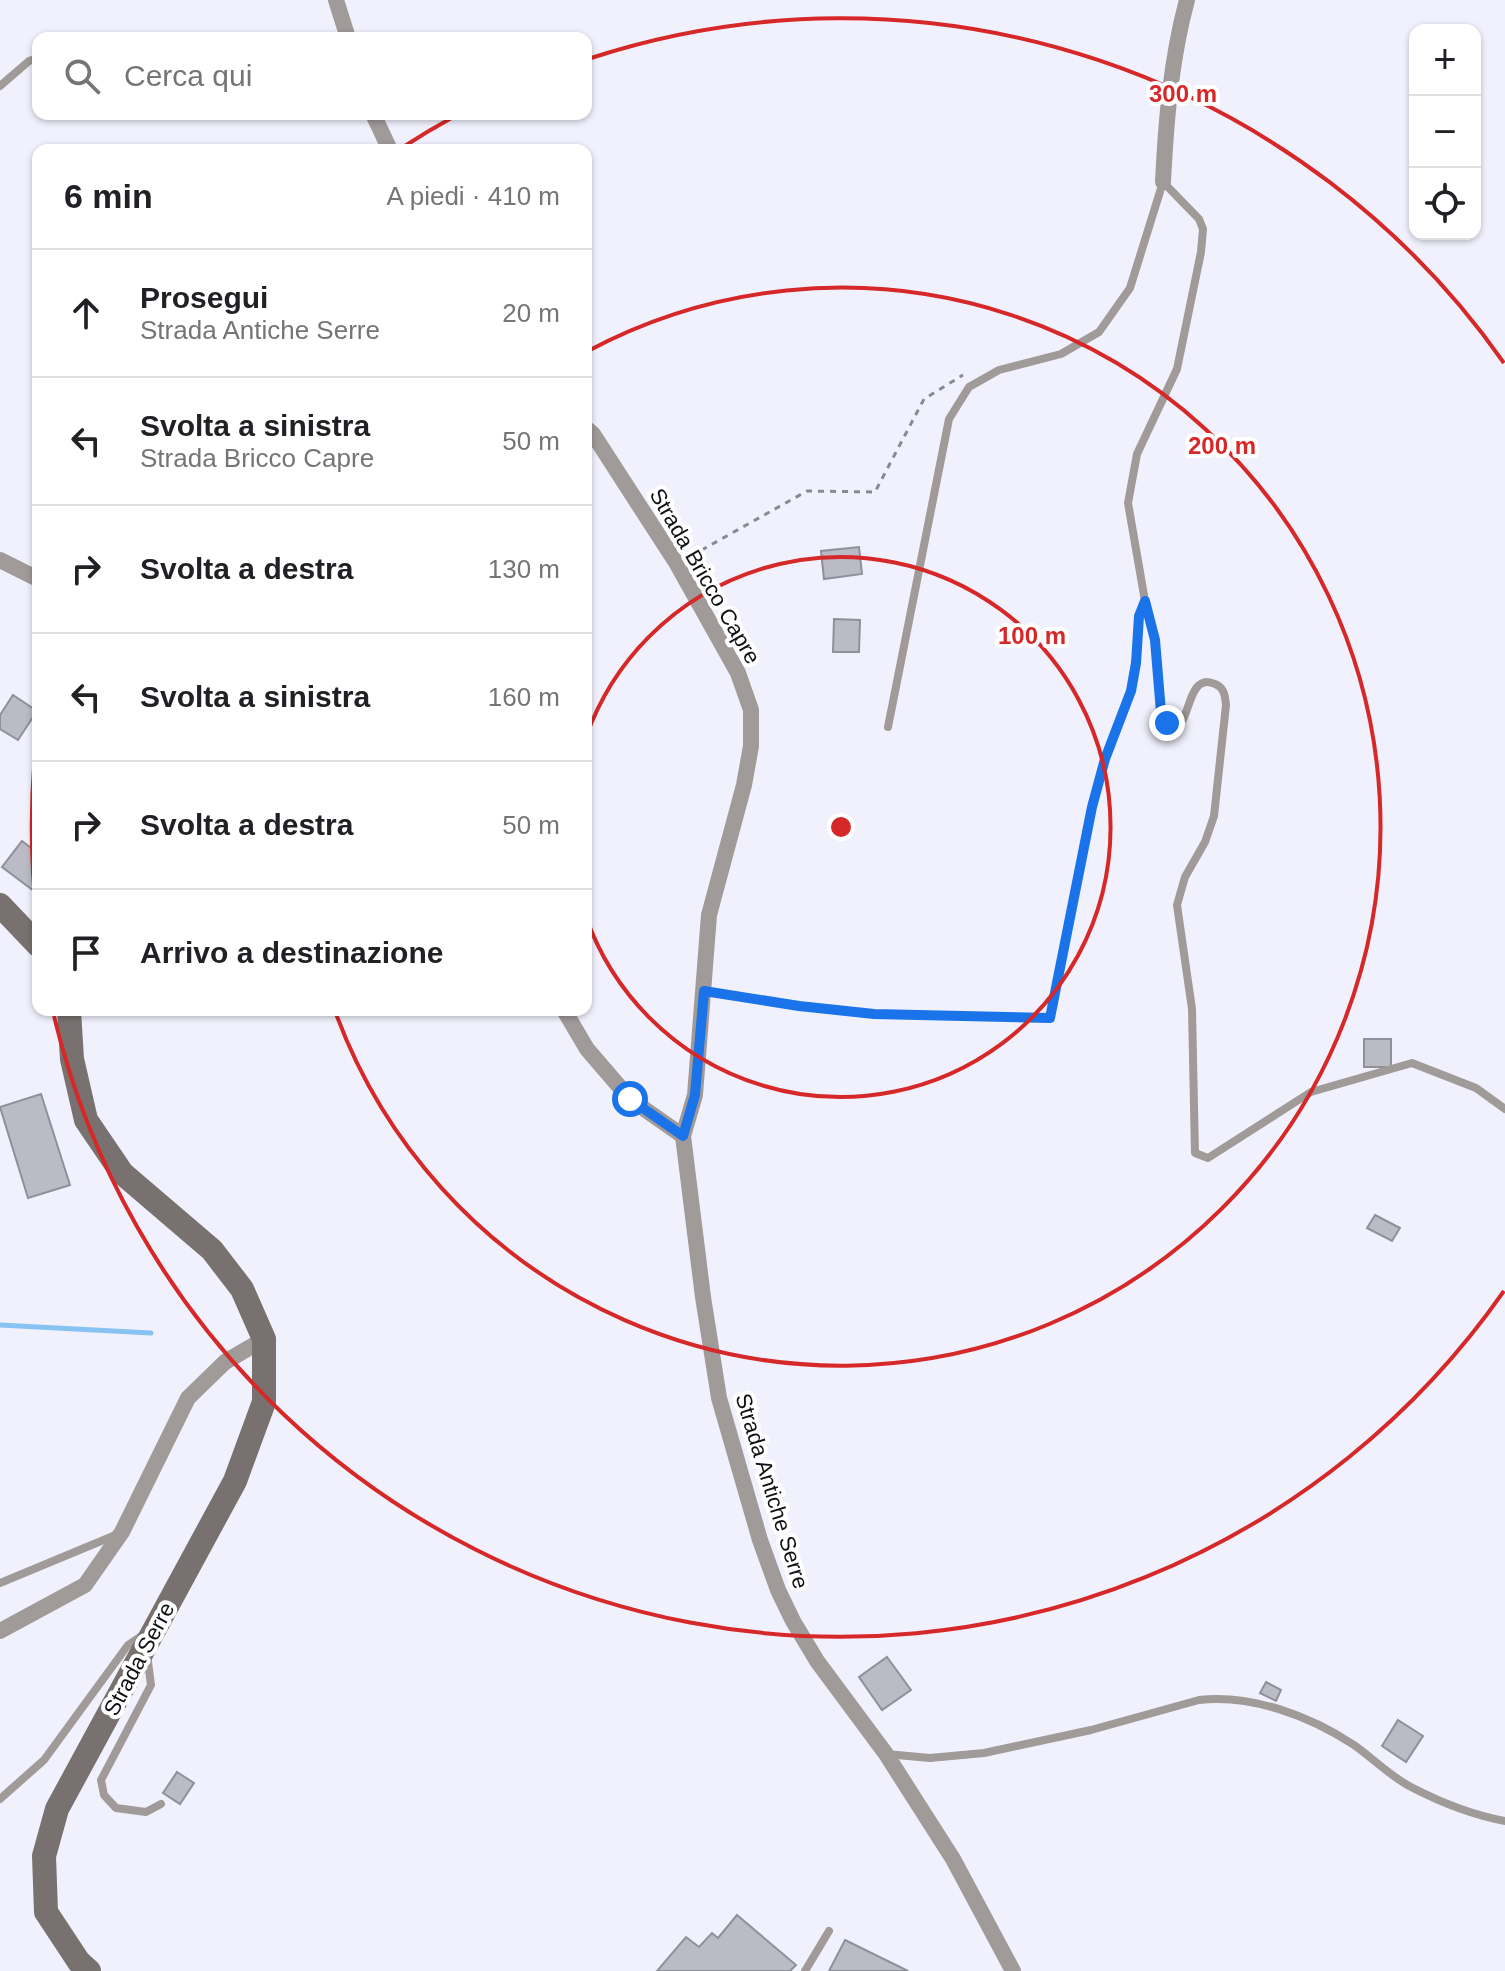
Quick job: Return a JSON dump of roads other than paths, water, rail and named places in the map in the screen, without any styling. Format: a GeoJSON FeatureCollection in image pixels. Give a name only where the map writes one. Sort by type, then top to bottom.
{"type":"FeatureCollection","features":[{"type":"Feature","properties":{"kind":"main road"},"geometry":{"type":"LineString","coordinates":[[0,905],[32,939]]}},
{"type":"Feature","properties":{"kind":"main road","name":"Strada Serre"},"geometry":{"type":"LineString","coordinates":[[69,1016],[72,1059],[86,1120],[122,1173],[212,1250],[242,1289],[264,1339],[264,1402],[235,1481],[57,1809],[44,1856],[46,1912],[79,1962],[89,1971]]}},
{"type":"Feature","properties":{"kind":"street"},"geometry":{"type":"LineString","coordinates":[[336,0],[346,32]]}},
{"type":"Feature","properties":{"kind":"street"},"geometry":{"type":"LineString","coordinates":[[1163,182],[1165,127],[1179,30],[1187,0]]}},
{"type":"Feature","properties":{"kind":"street"},"geometry":{"type":"LineString","coordinates":[[376,120],[387,144]]}},
{"type":"Feature","properties":{"kind":"street","name":"Strada Bricco Capre"},"geometry":{"type":"LineString","coordinates":[[592,433],[677,564],[738,673],[751,710],[751,746],[744,785],[709,915],[695,1095],[683,1136]]}},
{"type":"Feature","properties":{"kind":"street"},"geometry":{"type":"LineString","coordinates":[[0,560],[32,576]]}},
{"type":"Feature","properties":{"kind":"street"},"geometry":{"type":"LineString","coordinates":[[568,1016],[587,1049],[630,1099],[683,1136]]}},
{"type":"Feature","properties":{"kind":"street","name":"Strada Antiche Serre"},"geometry":{"type":"LineString","coordinates":[[683,1136],[719,1398],[760,1540],[778,1590],[817,1661],[886,1754],[953,1859],[1013,1971]]}},
{"type":"Feature","properties":{"kind":"street"},"geometry":{"type":"LineString","coordinates":[[0,1631],[85,1585],[122,1532],[188,1398],[225,1362],[264,1339]]}},
{"type":"Feature","properties":{"kind":"lane"},"geometry":{"type":"LineString","coordinates":[[0,86],[32,60]]}},
{"type":"Feature","properties":{"kind":"lane"},"geometry":{"type":"LineString","coordinates":[[888,727],[949,419],[969,387],[999,370],[1061,354],[1099,332],[1130,288],[1163,182],[1199,219],[1203,229],[1201,252],[1177,369],[1137,454],[1128,503],[1155,640],[1164,720],[1175,724],[1182,721],[1193,691],[1201,683],[1213,682],[1225,694],[1226,705],[1214,816],[1205,842],[1185,877],[1177,905],[1192,1009],[1195,1153],[1208,1158],[1311,1092],[1412,1063],[1476,1088],[1505,1109]]}},
{"type":"Feature","properties":{"kind":"lane"},"geometry":{"type":"LineString","coordinates":[[0,1583],[122,1532]]}},
{"type":"Feature","properties":{"kind":"lane"},"geometry":{"type":"LineString","coordinates":[[0,1799],[44,1760],[128,1645],[157,1625]]}},
{"type":"Feature","properties":{"kind":"lane"},"geometry":{"type":"LineString","coordinates":[[145,1648],[151,1685],[101,1780],[104,1795],[116,1808],[146,1812],[161,1804]]}},
{"type":"Feature","properties":{"kind":"lane"},"geometry":{"type":"LineString","coordinates":[[886,1754],[930,1758],[984,1753],[1091,1730],[1215,1698],[1259,1705],[1307,1718],[1353,1745],[1411,1788],[1475,1815],[1505,1821]]}},
{"type":"Feature","properties":{"kind":"lane"},"geometry":{"type":"LineString","coordinates":[[805,1971],[829,1931]]}},
{"type":"Feature","properties":{"kind":"waterway"},"geometry":{"type":"LineString","coordinates":[[0,1325],[151,1333]]}}]}
